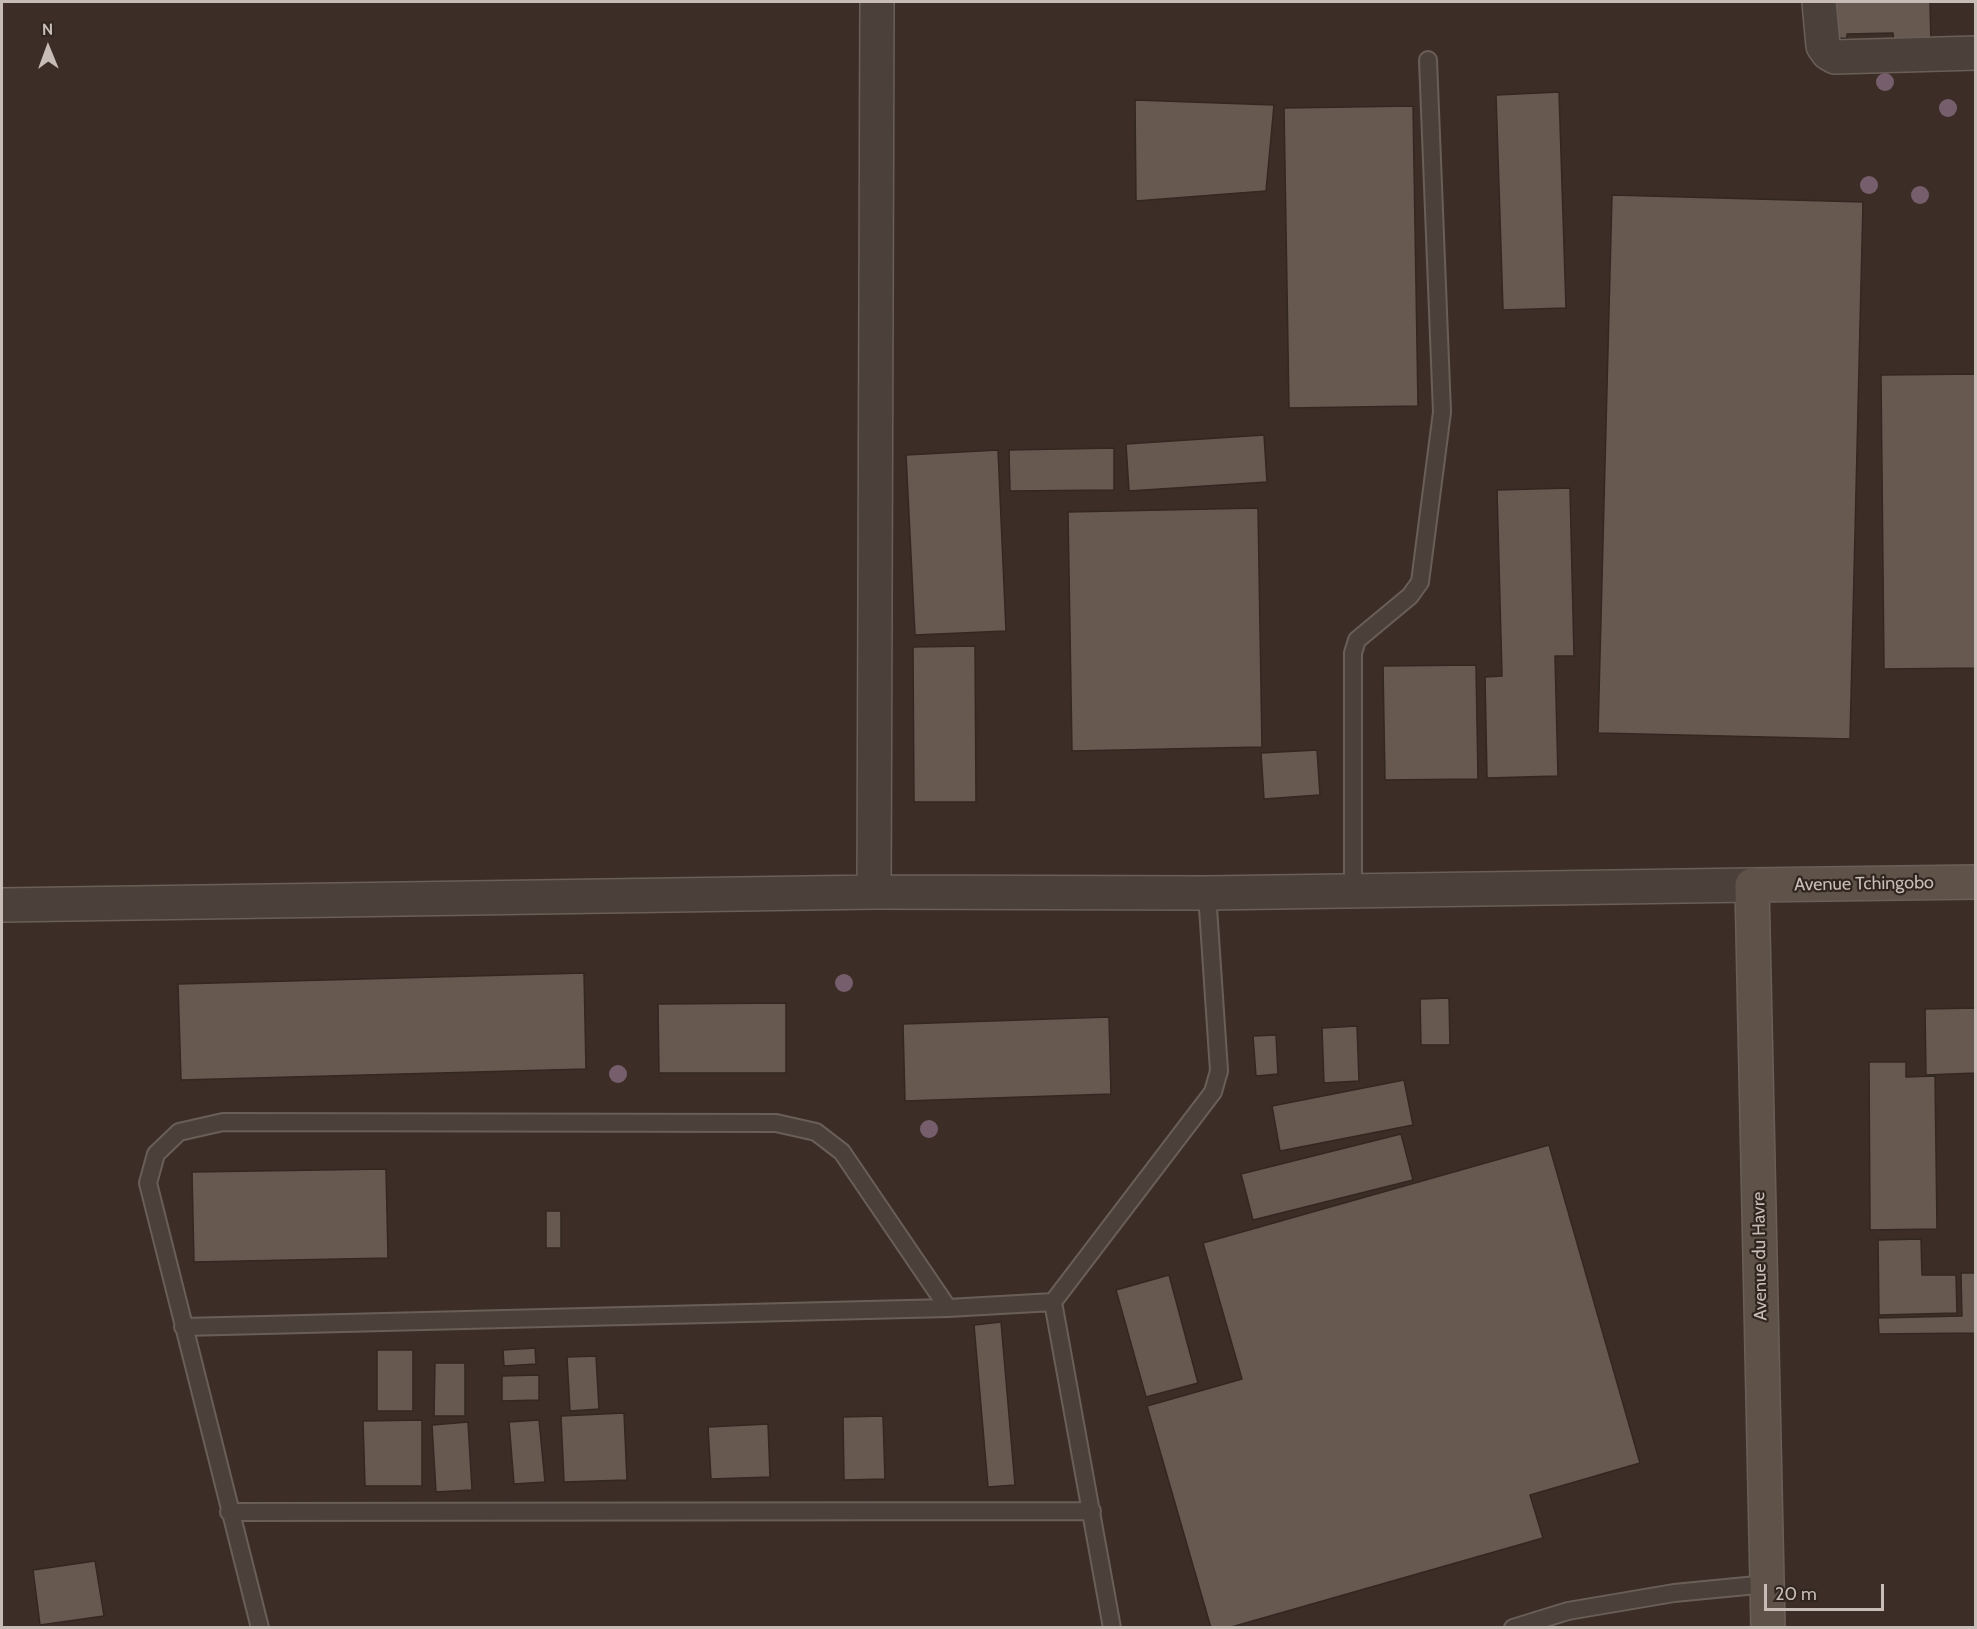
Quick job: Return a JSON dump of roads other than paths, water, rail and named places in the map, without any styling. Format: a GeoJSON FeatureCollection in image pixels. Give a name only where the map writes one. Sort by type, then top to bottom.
{"type":"FeatureCollection","features":[{"type":"Feature","properties":{"kind":"street"},"geometry":{"type":"LineString","coordinates":[[874,892],[877,2]]}},
{"type":"Feature","properties":{"kind":"street"},"geometry":{"type":"LineString","coordinates":[[1819,2],[1821,36],[1828,53],[1835,57],[1976,52]]}},
{"type":"Feature","properties":{"kind":"street","name":"Avenue Tchingobo"},"geometry":{"type":"LineString","coordinates":[[1752,885],[1976,882]]}},
{"type":"Feature","properties":{"kind":"street"},"geometry":{"type":"LineString","coordinates":[[2,905],[874,892],[1207,893],[1752,885]]}},
{"type":"Feature","properties":{"kind":"street","name":"Avenue du Havre"},"geometry":{"type":"LineString","coordinates":[[1752,885],[1768,1628]]}},
{"type":"Feature","properties":{"kind":"lane"},"geometry":{"type":"LineString","coordinates":[[1353,890],[1353,653],[1357,640],[1410,596],[1420,582],[1442,412],[1428,60]]}},
{"type":"Feature","properties":{"kind":"lane"},"geometry":{"type":"LineString","coordinates":[[1112,1628],[1053,1302],[1213,1092],[1220,1071],[1207,893]]}},
{"type":"Feature","properties":{"kind":"lane"},"geometry":{"type":"LineString","coordinates":[[260,1628],[148,1183],[156,1154],[179,1132],[223,1122],[776,1123],[816,1132],[842,1152],[948,1308]]}},
{"type":"Feature","properties":{"kind":"lane"},"geometry":{"type":"LineString","coordinates":[[183,1327],[948,1308],[1053,1302]]}},
{"type":"Feature","properties":{"kind":"lane"},"geometry":{"type":"LineString","coordinates":[[229,1512],[1092,1512]]}},
{"type":"Feature","properties":{"kind":"lane"},"geometry":{"type":"LineString","coordinates":[[1513,1628],[1568,1611],[1674,1593],[1767,1584]]}}]}
